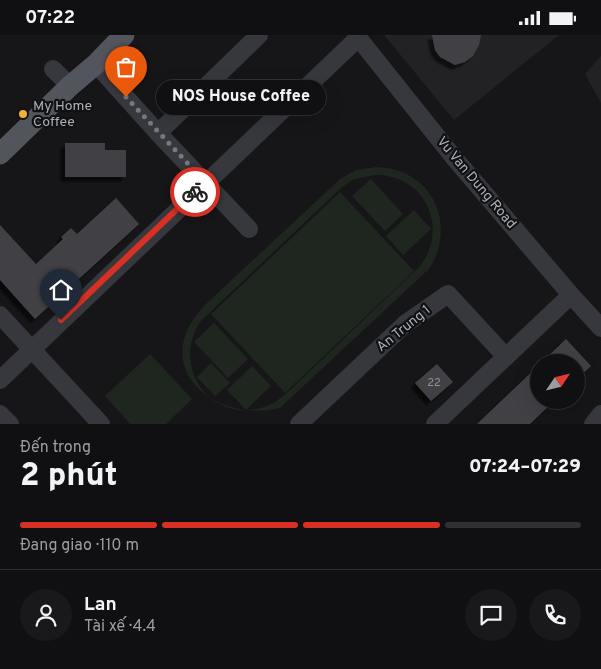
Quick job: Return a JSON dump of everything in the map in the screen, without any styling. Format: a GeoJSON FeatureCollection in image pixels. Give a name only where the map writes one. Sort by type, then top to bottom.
{"type":"FeatureCollection","features":[{"type":"Feature","properties":{"kind":"main road"},"geometry":{"type":"LineString","coordinates":[[0,155],[70,86],[96,64],[123,35]]}},
{"type":"Feature","properties":{"kind":"street"},"geometry":{"type":"LineString","coordinates":[[158,133],[259,35]]}},
{"type":"Feature","properties":{"kind":"street"},"geometry":{"type":"LineString","coordinates":[[0,379],[357,36]]}},
{"type":"Feature","properties":{"kind":"street","name":"Vu Van Dung Road"},"geometry":{"type":"LineString","coordinates":[[357,36],[455,159],[601,328]]}},
{"type":"Feature","properties":{"kind":"street"},"geometry":{"type":"LineString","coordinates":[[96,64],[249,229]]}},
{"type":"Feature","properties":{"kind":"street"},"geometry":{"type":"LineString","coordinates":[[53,69],[70,86]]}},
{"type":"Feature","properties":{"kind":"street","name":"An Trung 1"},"geometry":{"type":"LineString","coordinates":[[299,424],[405,324],[448,294],[506,357]]}},
{"type":"Feature","properties":{"kind":"street"},"geometry":{"type":"LineString","coordinates":[[435,424],[571,295]]}},
{"type":"Feature","properties":{"kind":"street"},"geometry":{"type":"LineString","coordinates":[[0,315],[101,424]]}},
{"type":"Feature","properties":{"kind":"street"},"geometry":{"type":"LineString","coordinates":[[0,414],[10,424]]}},
{"type":"Feature","properties":{"kind":"street"},"geometry":{"type":"LineString","coordinates":[[593,424],[601,414]]}},
{"type":"Feature","properties":{"kind":"shaded area"},"geometry":{"type":"Polygon","coordinates":[[[384,35],[559,35],[454,120],[384,35]]]}},
{"type":"Feature","properties":{"kind":"shaded area"},"geometry":{"type":"Polygon","coordinates":[[[601,56],[601,103],[585,74],[601,56]]]}},
{"type":"Feature","properties":{"kind":"shaded area"},"geometry":{"type":"Polygon","coordinates":[[[376,167],[396,170],[412,177],[425,188],[434,202],[440,217],[441,234],[437,252],[429,269],[280,408],[248,410],[268,406],[290,390],[421,265],[429,250],[433,234],[432,219],[427,205],[419,193],[393,177],[376,175],[354,179],[341,188],[201,321],[193,338],[190,356],[193,372],[201,387],[211,398],[195,385],[185,368],[182,348],[189,327],[206,304],[340,179],[356,170],[376,167]]]}},
{"type":"Feature","properties":{"kind":"shaded area"},"geometry":{"type":"Polygon","coordinates":[[[371,179],[403,214],[385,231],[352,196],[371,179]]]}},
{"type":"Feature","properties":{"kind":"shaded area"},"geometry":{"type":"Polygon","coordinates":[[[340,192],[414,271],[285,393],[211,314],[340,192]]]}},
{"type":"Feature","properties":{"kind":"shaded area"},"geometry":{"type":"Polygon","coordinates":[[[414,210],[431,229],[403,255],[386,236],[414,210]]]}},
{"type":"Feature","properties":{"kind":"shaded area"},"geometry":{"type":"Polygon","coordinates":[[[214,323],[248,359],[228,378],[194,342],[214,323]]]}},
{"type":"Feature","properties":{"kind":"shaded area"},"geometry":{"type":"Polygon","coordinates":[[[150,354],[192,399],[166,424],[130,424],[105,396],[150,354]]]}},
{"type":"Feature","properties":{"kind":"shaded area"},"geometry":{"type":"Polygon","coordinates":[[[211,363],[230,383],[215,396],[197,377],[211,363]]]}},
{"type":"Feature","properties":{"kind":"shaded area"},"geometry":{"type":"Polygon","coordinates":[[[252,366],[271,386],[246,410],[227,390],[252,366]]]}},
{"type":"Feature","properties":{"kind":"building"},"geometry":{"type":"Polygon","coordinates":[[[432,35],[481,35],[479,45],[473,56],[465,62],[455,65],[440,57],[435,50],[432,35]]]}},
{"type":"Feature","properties":{"kind":"building"},"geometry":{"type":"Polygon","coordinates":[[[65,143],[105,143],[105,150],[126,150],[126,177],[65,177],[65,143]]]}},
{"type":"Feature","properties":{"kind":"building"},"geometry":{"type":"Polygon","coordinates":[[[116,198],[139,224],[35,319],[0,280],[0,225],[36,264],[63,239],[61,237],[71,228],[77,234],[116,198]]]}},
{"type":"Feature","properties":{"kind":"building"},"geometry":{"type":"Polygon","coordinates":[[[566,339],[580,354],[550,354],[566,339]]]}},
{"type":"Feature","properties":{"kind":"building"},"geometry":{"type":"Polygon","coordinates":[[[585,360],[591,366],[585,372],[585,360]]]}},
{"type":"Feature","properties":{"kind":"building"},"geometry":{"type":"Polygon","coordinates":[[[437,364],[453,382],[431,401],[415,383],[437,364]]]}},
{"type":"Feature","properties":{"kind":"building"},"geometry":{"type":"Polygon","coordinates":[[[530,374],[530,409],[546,409],[530,424],[477,424],[530,374]]]}},
{"type":"Feature","properties":{"kind":"way so far"},"geometry":{"type":"LineString","coordinates":[[126,97],[205,182],[195,192]]}},
{"type":"Feature","properties":{"kind":"place","name":"NOS House Coffee"},"geometry":{"type":"Point","coordinates":[126,97]}},
{"type":"Feature","properties":{"kind":"place","name":"My Home Coffee"},"geometry":{"type":"Point","coordinates":[23,114]}},
{"type":"Feature","properties":{"kind":"route"},"geometry":{"type":"LineString","coordinates":[[61,320],[195,192]]}}]}
